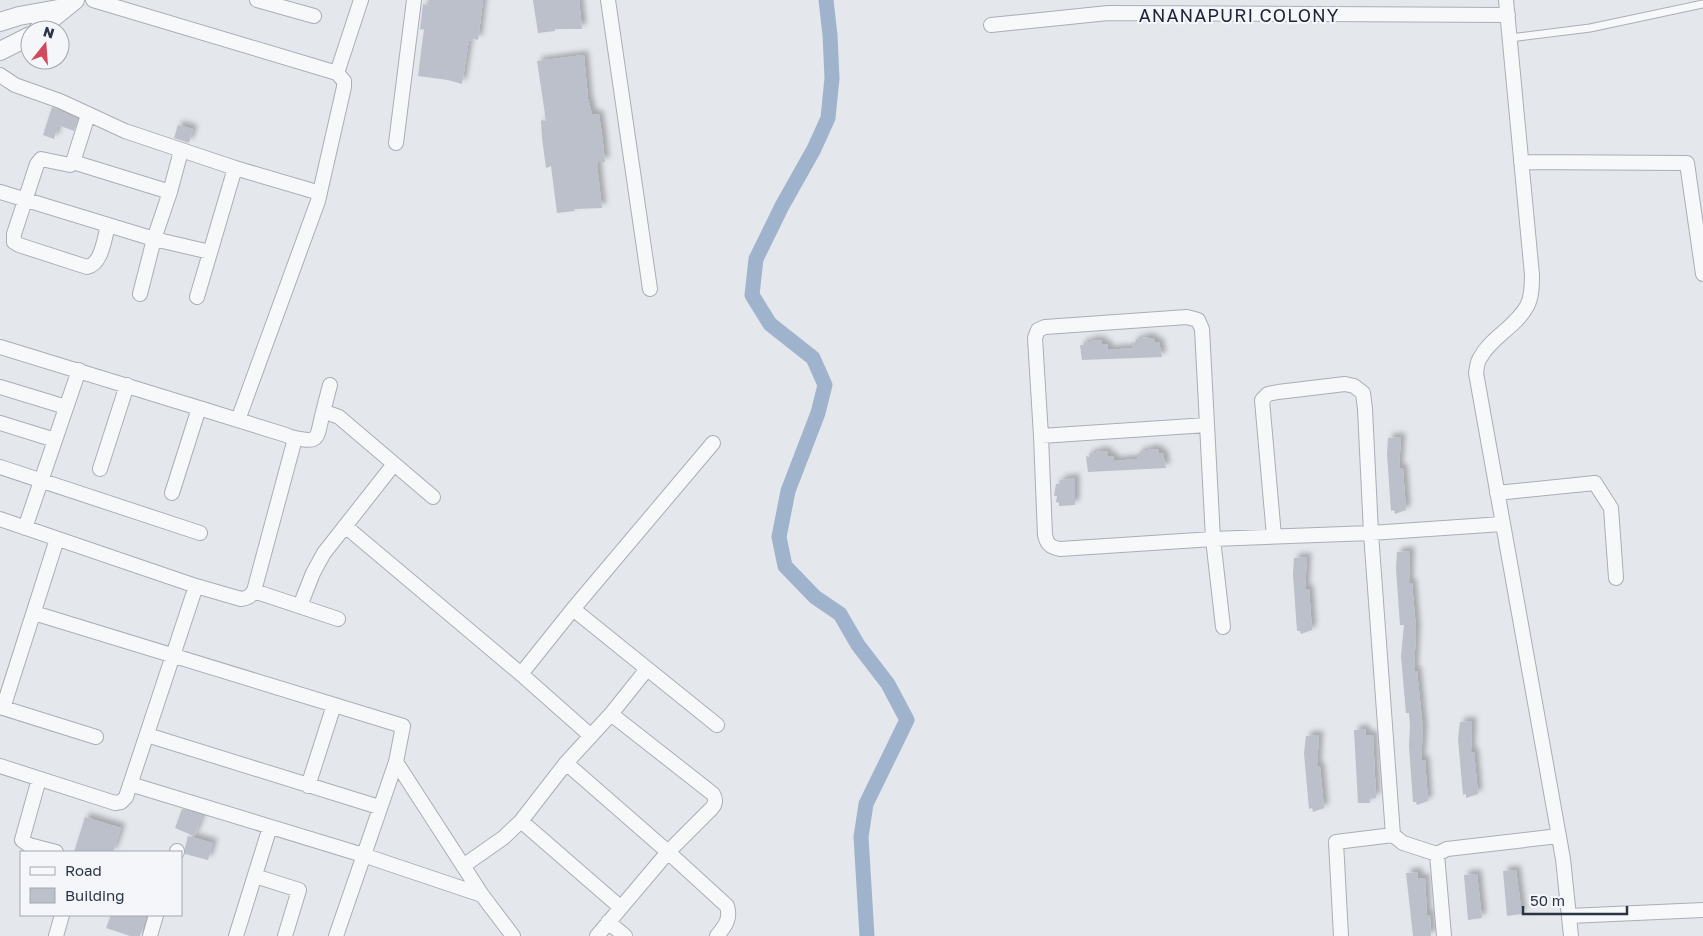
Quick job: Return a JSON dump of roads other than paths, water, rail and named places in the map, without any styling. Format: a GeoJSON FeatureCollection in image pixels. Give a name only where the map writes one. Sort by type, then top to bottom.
{"type":"FeatureCollection","features":[{"type":"Feature","properties":{"kind":"street"},"geometry":{"type":"LineString","coordinates":[[93,0],[337,73],[341,76],[344,87],[320,193],[238,420]]}},
{"type":"Feature","properties":{"kind":"street"},"geometry":{"type":"LineString","coordinates":[[258,0],[314,16]]}},
{"type":"Feature","properties":{"kind":"street"},"geometry":{"type":"LineString","coordinates":[[337,73],[361,0]]}},
{"type":"Feature","properties":{"kind":"street"},"geometry":{"type":"LineString","coordinates":[[396,143],[414,0]]}},
{"type":"Feature","properties":{"kind":"street"},"geometry":{"type":"LineString","coordinates":[[608,0],[650,289]]}},
{"type":"Feature","properties":{"kind":"street"},"geometry":{"type":"LineString","coordinates":[[1506,0],[1532,275],[1531,294],[1528,306],[1520,316],[1479,358],[1476,373],[1563,859],[1571,936]]}},
{"type":"Feature","properties":{"kind":"street"},"geometry":{"type":"LineString","coordinates":[[0,22],[66,3]]}},
{"type":"Feature","properties":{"kind":"street"},"geometry":{"type":"LineString","coordinates":[[48,20],[66,3]]}},
{"type":"Feature","properties":{"kind":"street"},"geometry":{"type":"LineString","coordinates":[[991,25],[1108,6],[1508,15]]}},
{"type":"Feature","properties":{"kind":"street"},"geometry":{"type":"LineString","coordinates":[[0,51],[20,41]]}},
{"type":"Feature","properties":{"kind":"street"},"geometry":{"type":"LineString","coordinates":[[0,75],[15,85],[60,101],[117,128],[181,151],[320,193]]}},
{"type":"Feature","properties":{"kind":"street"},"geometry":{"type":"LineString","coordinates":[[88,114],[73,162],[70,165],[47,159],[41,159],[37,164],[24,200],[14,234],[14,242],[86,267],[92,266],[97,260],[108,226]]}},
{"type":"Feature","properties":{"kind":"street"},"geometry":{"type":"LineString","coordinates":[[140,294],[154,239],[170,192],[181,151]]}},
{"type":"Feature","properties":{"kind":"street"},"geometry":{"type":"LineString","coordinates":[[73,162],[170,192]]}},
{"type":"Feature","properties":{"kind":"street"},"geometry":{"type":"LineString","coordinates":[[1522,162],[1687,163],[1703,274]]}},
{"type":"Feature","properties":{"kind":"street"},"geometry":{"type":"LineString","coordinates":[[197,297],[235,168]]}},
{"type":"Feature","properties":{"kind":"street"},"geometry":{"type":"LineString","coordinates":[[0,192],[108,226],[210,252]]}},
{"type":"Feature","properties":{"kind":"street"},"geometry":{"type":"LineString","coordinates":[[1223,627],[1213,539],[1202,329],[1198,320],[1187,317],[1045,327],[1038,330],[1035,338],[1045,535],[1046,542],[1051,547],[1060,549],[1213,539],[1371,533],[1502,524]]}},
{"type":"Feature","properties":{"kind":"street"},"geometry":{"type":"LineString","coordinates":[[0,347],[291,437],[310,441],[314,440],[317,436],[330,385]]}},
{"type":"Feature","properties":{"kind":"street"},"geometry":{"type":"LineString","coordinates":[[25,528],[79,370]]}},
{"type":"Feature","properties":{"kind":"street"},"geometry":{"type":"LineString","coordinates":[[1274,536],[1262,400],[1268,394],[1278,392],[1344,384],[1354,386],[1363,393],[1365,409],[1371,533],[1394,836]]}},
{"type":"Feature","properties":{"kind":"street"},"geometry":{"type":"LineString","coordinates":[[100,469],[127,385]]}},
{"type":"Feature","properties":{"kind":"street"},"geometry":{"type":"LineString","coordinates":[[0,387],[66,407]]}},
{"type":"Feature","properties":{"kind":"street"},"geometry":{"type":"LineString","coordinates":[[172,493],[199,408]]}},
{"type":"Feature","properties":{"kind":"street"},"geometry":{"type":"LineString","coordinates":[[323,412],[339,417],[433,497]]}},
{"type":"Feature","properties":{"kind":"street"},"geometry":{"type":"LineString","coordinates":[[0,423],[55,440]]}},
{"type":"Feature","properties":{"kind":"street"},"geometry":{"type":"LineString","coordinates":[[1041,436],[1207,425]]}},
{"type":"Feature","properties":{"kind":"street"},"geometry":{"type":"LineString","coordinates":[[0,519],[196,586],[246,598],[251,596],[254,591],[293,446],[294,441],[291,437]]}},
{"type":"Feature","properties":{"kind":"street"},"geometry":{"type":"LineString","coordinates":[[522,674],[573,609],[713,444]]}},
{"type":"Feature","properties":{"kind":"street"},"geometry":{"type":"LineString","coordinates":[[300,606],[320,560],[394,464]]}},
{"type":"Feature","properties":{"kind":"street"},"geometry":{"type":"LineString","coordinates":[[0,467],[200,533]]}},
{"type":"Feature","properties":{"kind":"street"},"geometry":{"type":"LineString","coordinates":[[1497,493],[1595,483],[1610,508],[1616,578]]}},
{"type":"Feature","properties":{"kind":"street"},"geometry":{"type":"LineString","coordinates":[[345,526],[522,674],[591,736]]}},
{"type":"Feature","properties":{"kind":"street"},"geometry":{"type":"LineString","coordinates":[[57,539],[34,614],[1,708],[96,736]]}},
{"type":"Feature","properties":{"kind":"street"},"geometry":{"type":"LineString","coordinates":[[0,766],[115,803],[121,802],[126,797],[196,586]]}},
{"type":"Feature","properties":{"kind":"street"},"geometry":{"type":"LineString","coordinates":[[254,591],[338,619]]}},
{"type":"Feature","properties":{"kind":"street"},"geometry":{"type":"LineString","coordinates":[[573,609],[717,726]]}},
{"type":"Feature","properties":{"kind":"street"},"geometry":{"type":"LineString","coordinates":[[34,614],[403,726],[396,762],[336,936]]}},
{"type":"Feature","properties":{"kind":"street"},"geometry":{"type":"LineString","coordinates":[[463,866],[503,838],[521,821],[566,763],[611,714],[648,669]]}},
{"type":"Feature","properties":{"kind":"street"},"geometry":{"type":"LineString","coordinates":[[308,786],[334,705]]}},
{"type":"Feature","properties":{"kind":"street"},"geometry":{"type":"LineString","coordinates":[[597,936],[668,852],[715,804],[713,794],[611,714]]}},
{"type":"Feature","properties":{"kind":"street"},"geometry":{"type":"LineString","coordinates":[[147,735],[379,807]]}},
{"type":"Feature","properties":{"kind":"street"},"geometry":{"type":"LineString","coordinates":[[396,762],[482,895],[513,936]]}},
{"type":"Feature","properties":{"kind":"street"},"geometry":{"type":"LineString","coordinates":[[566,763],[727,906],[729,918],[717,936]]}},
{"type":"Feature","properties":{"kind":"street"},"geometry":{"type":"LineString","coordinates":[[39,779],[22,840],[29,845],[52,851]]}},
{"type":"Feature","properties":{"kind":"street"},"geometry":{"type":"LineString","coordinates":[[130,784],[482,895]]}},
{"type":"Feature","properties":{"kind":"street"},"geometry":{"type":"LineString","coordinates":[[521,821],[620,907]]}},
{"type":"Feature","properties":{"kind":"street"},"geometry":{"type":"LineString","coordinates":[[236,936],[270,827]]}},
{"type":"Feature","properties":{"kind":"street"},"geometry":{"type":"LineString","coordinates":[[1341,936],[1336,842],[1394,836],[1404,843],[1437,854],[1447,849],[1559,836]]}},
{"type":"Feature","properties":{"kind":"street"},"geometry":{"type":"LineString","coordinates":[[1437,854],[1444,936]]}},
{"type":"Feature","properties":{"kind":"street"},"geometry":{"type":"LineString","coordinates":[[255,876],[299,890],[285,936]]}},
{"type":"Feature","properties":{"kind":"street"},"geometry":{"type":"LineString","coordinates":[[1569,916],[1703,910]]}},
{"type":"Feature","properties":{"kind":"street"},"geometry":{"type":"LineString","coordinates":[[56,936],[62,916]]}},
{"type":"Feature","properties":{"kind":"street"},"geometry":{"type":"LineString","coordinates":[[150,936],[156,916]]}},
{"type":"Feature","properties":{"kind":"street"},"geometry":{"type":"LineString","coordinates":[[608,922],[625,936]]}},
{"type":"Feature","properties":{"kind":"lane"},"geometry":{"type":"LineString","coordinates":[[1510,38],[1590,28],[1703,4]]}},
{"type":"Feature","properties":{"kind":"waterway"},"geometry":{"type":"LineString","coordinates":[[826,0],[832,78],[828,118],[814,149],[782,206],[756,259],[752,295],[770,324],[813,358],[825,385],[818,413],[788,491],[779,537],[785,566],[815,597],[840,614],[858,645],[888,684],[907,720],[866,804],[861,837],[867,936]]}},
{"type":"Feature","properties":{"kind":"district","name":"ANANAPURI COLONY"},"geometry":{"type":"Point","coordinates":[1239,16]}}]}
